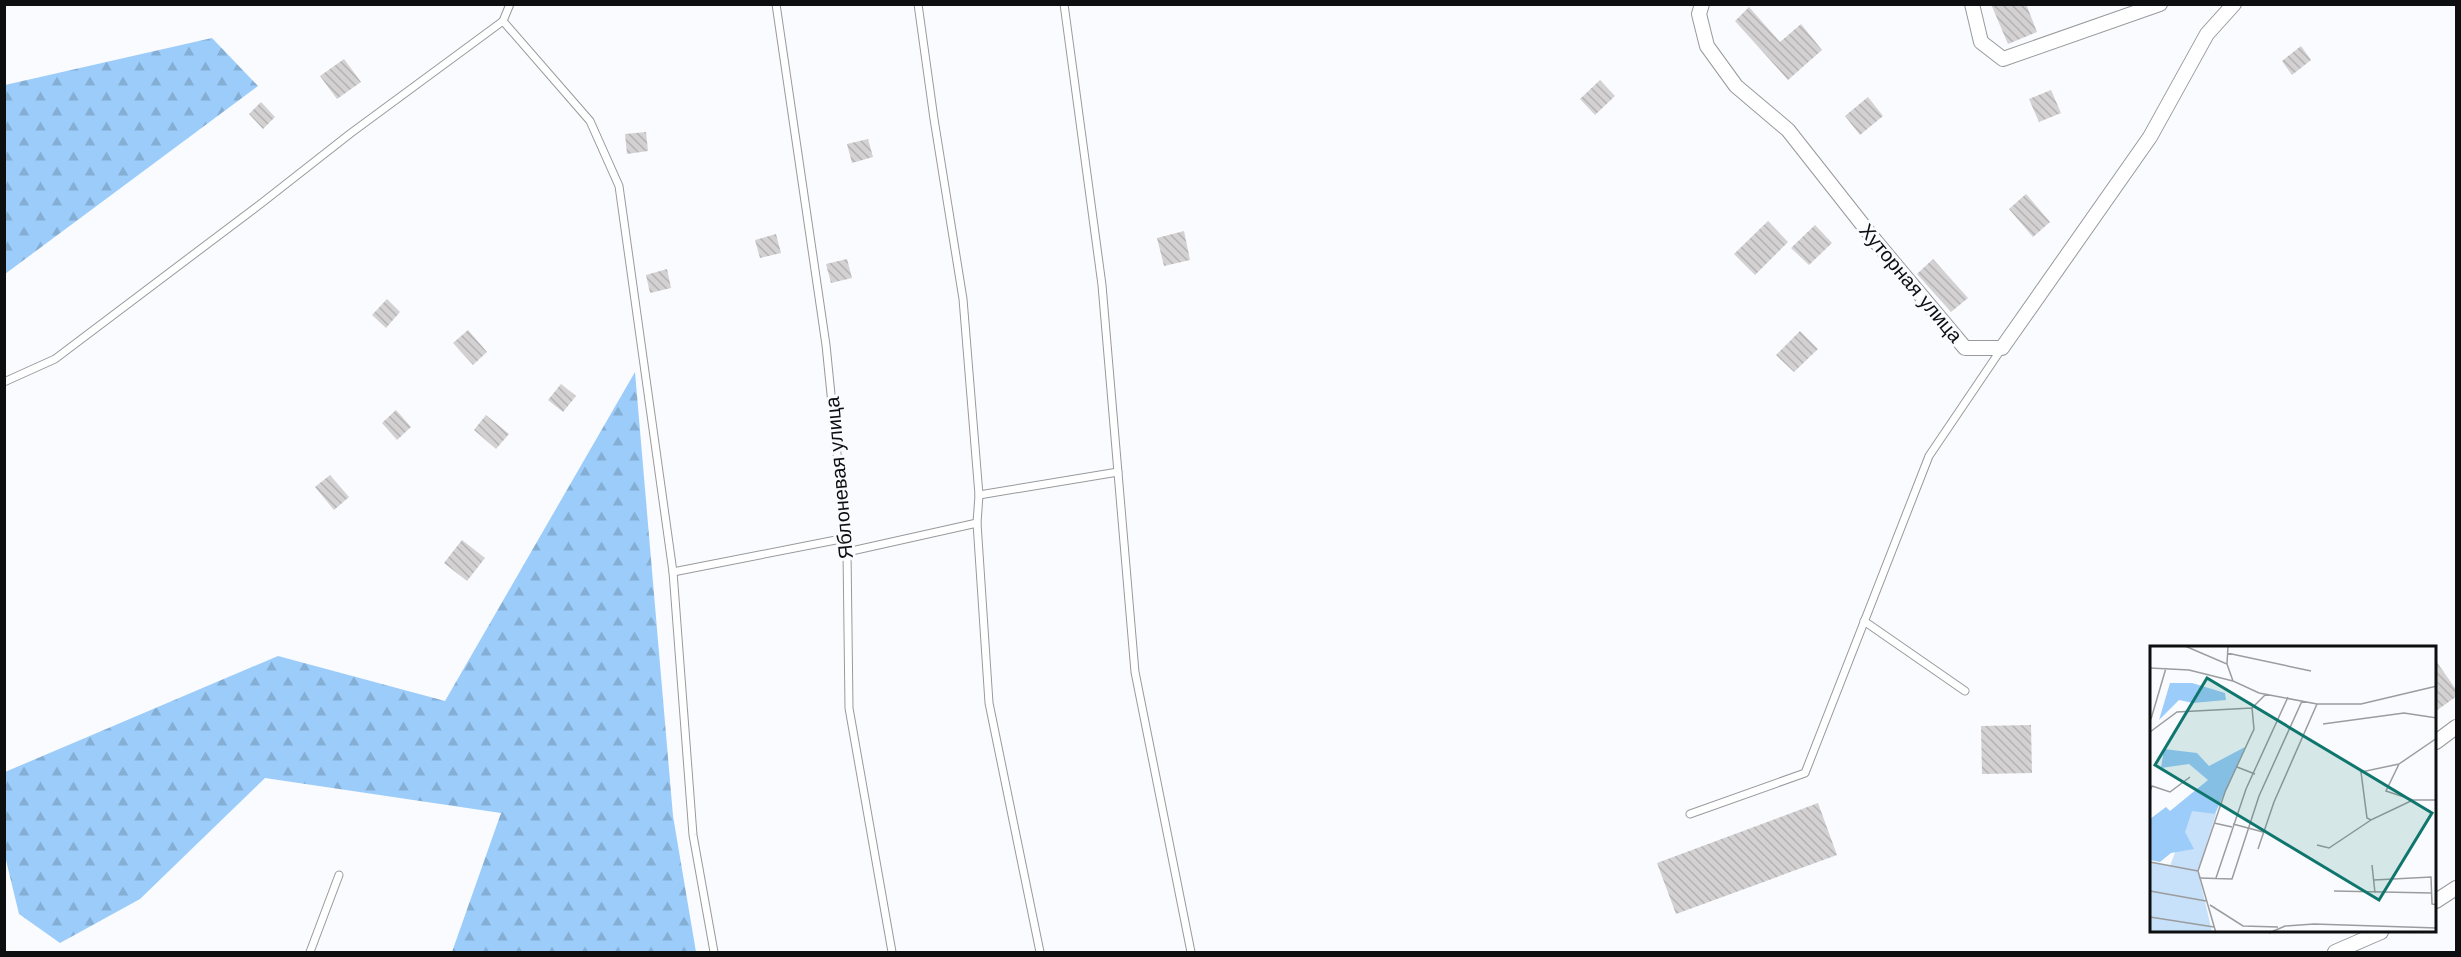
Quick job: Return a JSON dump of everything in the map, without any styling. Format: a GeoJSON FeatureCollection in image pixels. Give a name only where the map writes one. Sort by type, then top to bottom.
{"type":"FeatureCollection","features":[{"type":"Feature","properties":{"kind":"street","name":"Хуторная улица"},"geometry":{"type":"LineString","coordinates":[[1702,4],[1698,14],[1707,46],[1736,86],[1788,130],[1877,243],[1965,348],[2002,348]]}},
{"type":"Feature","properties":{"kind":"street"},"geometry":{"type":"LineString","coordinates":[[1972,4],[1981,42],[2003,59],[2160,4]]}},
{"type":"Feature","properties":{"kind":"street"},"geometry":{"type":"LineString","coordinates":[[2002,348],[2150,137],[2207,34],[2234,4]]}},
{"type":"Feature","properties":{"kind":"street"},"geometry":{"type":"LineString","coordinates":[[2437,741],[2457,727]]}},
{"type":"Feature","properties":{"kind":"street"},"geometry":{"type":"LineString","coordinates":[[2437,900],[2457,888]]}},
{"type":"Feature","properties":{"kind":"street"},"geometry":{"type":"LineString","coordinates":[[2335,952],[2379,933]]}},
{"type":"Feature","properties":{"kind":"lane"},"geometry":{"type":"LineString","coordinates":[[4,382],[55,359],[351,133],[503,21],[510,4]]}},
{"type":"Feature","properties":{"kind":"lane","name":"Яблоневая улица"},"geometry":{"type":"LineString","coordinates":[[776,4],[825,333],[847,552],[849,708],[892,952]]}},
{"type":"Feature","properties":{"kind":"lane"},"geometry":{"type":"LineString","coordinates":[[918,4],[963,299],[979,495],[977,523],[989,703],[1040,952]]}},
{"type":"Feature","properties":{"kind":"lane"},"geometry":{"type":"LineString","coordinates":[[1064,4],[1102,285],[1135,672],[1191,952]]}},
{"type":"Feature","properties":{"kind":"lane"},"geometry":{"type":"LineString","coordinates":[[503,21],[590,121],[619,186],[673,572],[693,835],[714,952]]}},
{"type":"Feature","properties":{"kind":"lane"},"geometry":{"type":"LineString","coordinates":[[1690,814],[1805,773],[1929,456],[2002,348]]}},
{"type":"Feature","properties":{"kind":"lane"},"geometry":{"type":"LineString","coordinates":[[979,495],[1118,472]]}},
{"type":"Feature","properties":{"kind":"lane"},"geometry":{"type":"LineString","coordinates":[[847,552],[977,523]]}},
{"type":"Feature","properties":{"kind":"lane"},"geometry":{"type":"LineString","coordinates":[[673,572],[846,538]]}},
{"type":"Feature","properties":{"kind":"lane"},"geometry":{"type":"LineString","coordinates":[[1864,621],[1965,691]]}},
{"type":"Feature","properties":{"kind":"lane"},"geometry":{"type":"LineString","coordinates":[[310,952],[339,874]]}},
{"type":"Feature","properties":{"kind":"green space"},"geometry":{"type":"Polygon","coordinates":[[[212,38],[258,86],[5,274],[5,85],[212,38]]]}},
{"type":"Feature","properties":{"kind":"green space"},"geometry":{"type":"Polygon","coordinates":[[[635,372],[673,816],[696,952],[452,952],[501,813],[265,778],[140,899],[60,943],[19,914],[5,856],[5,772],[278,656],[445,701],[635,372]]]}},
{"type":"Feature","properties":{"kind":"building"},"geometry":{"type":"Polygon","coordinates":[[[1991,4],[2026,4],[2037,32],[2008,44],[1991,4]]]}},
{"type":"Feature","properties":{"kind":"building"},"geometry":{"type":"Polygon","coordinates":[[[1749,7],[1780,42],[1801,24],[1822,50],[1788,80],[1735,21],[1749,7]]]}},
{"type":"Feature","properties":{"kind":"building"},"geometry":{"type":"Polygon","coordinates":[[[2301,46],[2311,60],[2292,75],[2282,61],[2301,46]]]}},
{"type":"Feature","properties":{"kind":"building"},"geometry":{"type":"Polygon","coordinates":[[[344,59],[361,82],[337,99],[320,76],[344,59]]]}},
{"type":"Feature","properties":{"kind":"building"},"geometry":{"type":"Polygon","coordinates":[[[1600,80],[1615,96],[1595,115],[1580,99],[1600,80]]]}},
{"type":"Feature","properties":{"kind":"building"},"geometry":{"type":"Polygon","coordinates":[[[2051,90],[2061,113],[2039,122],[2029,99],[2051,90]]]}},
{"type":"Feature","properties":{"kind":"building"},"geometry":{"type":"Polygon","coordinates":[[[1868,97],[1883,116],[1860,135],[1845,116],[1868,97]]]}},
{"type":"Feature","properties":{"kind":"building"},"geometry":{"type":"Polygon","coordinates":[[[261,102],[275,117],[263,129],[249,114],[261,102]]]}},
{"type":"Feature","properties":{"kind":"building"},"geometry":{"type":"Polygon","coordinates":[[[646,132],[648,151],[627,154],[625,134],[646,132]]]}},
{"type":"Feature","properties":{"kind":"building"},"geometry":{"type":"Polygon","coordinates":[[[868,139],[873,157],[852,163],[847,144],[868,139]]]}},
{"type":"Feature","properties":{"kind":"building"},"geometry":{"type":"Polygon","coordinates":[[[2026,194],[2050,222],[2033,237],[2009,209],[2026,194]]]}},
{"type":"Feature","properties":{"kind":"building"},"geometry":{"type":"Polygon","coordinates":[[[1768,221],[1788,242],[1755,275],[1734,254],[1768,221]]]}},
{"type":"Feature","properties":{"kind":"building"},"geometry":{"type":"Polygon","coordinates":[[[1815,225],[1832,243],[1809,265],[1791,248],[1815,225]]]}},
{"type":"Feature","properties":{"kind":"building"},"geometry":{"type":"Polygon","coordinates":[[[1184,231],[1190,260],[1164,266],[1157,238],[1184,231]]]}},
{"type":"Feature","properties":{"kind":"building"},"geometry":{"type":"Polygon","coordinates":[[[776,234],[781,253],[760,258],[755,240],[776,234]]]}},
{"type":"Feature","properties":{"kind":"building"},"geometry":{"type":"Polygon","coordinates":[[[847,259],[852,278],[831,283],[826,264],[847,259]]]}},
{"type":"Feature","properties":{"kind":"building"},"geometry":{"type":"Polygon","coordinates":[[[1933,259],[1968,298],[1951,312],[1917,274],[1933,259]]]}},
{"type":"Feature","properties":{"kind":"building"},"geometry":{"type":"Polygon","coordinates":[[[667,269],[671,288],[650,293],[646,275],[667,269]]]}},
{"type":"Feature","properties":{"kind":"building"},"geometry":{"type":"Polygon","coordinates":[[[387,299],[400,312],[386,328],[372,315],[387,299]]]}},
{"type":"Feature","properties":{"kind":"building"},"geometry":{"type":"Polygon","coordinates":[[[468,330],[487,352],[473,365],[453,343],[468,330]]]}},
{"type":"Feature","properties":{"kind":"building"},"geometry":{"type":"Polygon","coordinates":[[[1800,331],[1818,349],[1794,372],[1776,355],[1800,331]]]}},
{"type":"Feature","properties":{"kind":"building"},"geometry":{"type":"Polygon","coordinates":[[[561,384],[576,396],[563,412],[548,400],[561,384]]]}},
{"type":"Feature","properties":{"kind":"building"},"geometry":{"type":"Polygon","coordinates":[[[396,410],[411,427],[397,440],[382,423],[396,410]]]}},
{"type":"Feature","properties":{"kind":"building"},"geometry":{"type":"Polygon","coordinates":[[[486,415],[509,434],[496,449],[474,430],[486,415]]]}},
{"type":"Feature","properties":{"kind":"building"},"geometry":{"type":"Polygon","coordinates":[[[330,475],[349,497],[334,510],[315,487],[330,475]]]}},
{"type":"Feature","properties":{"kind":"building"},"geometry":{"type":"Polygon","coordinates":[[[462,540],[485,558],[467,581],[444,563],[462,540]]]}},
{"type":"Feature","properties":{"kind":"building"},"geometry":{"type":"Polygon","coordinates":[[[2437,662],[2457,691],[2457,696],[2437,710],[2437,662]]]}},
{"type":"Feature","properties":{"kind":"building"},"geometry":{"type":"Polygon","coordinates":[[[2031,725],[2032,773],[1982,774],[1981,726],[2031,725]]]}},
{"type":"Feature","properties":{"kind":"building"},"geometry":{"type":"Polygon","coordinates":[[[1818,803],[1837,855],[1676,914],[1657,863],[1818,803]]]}}]}
